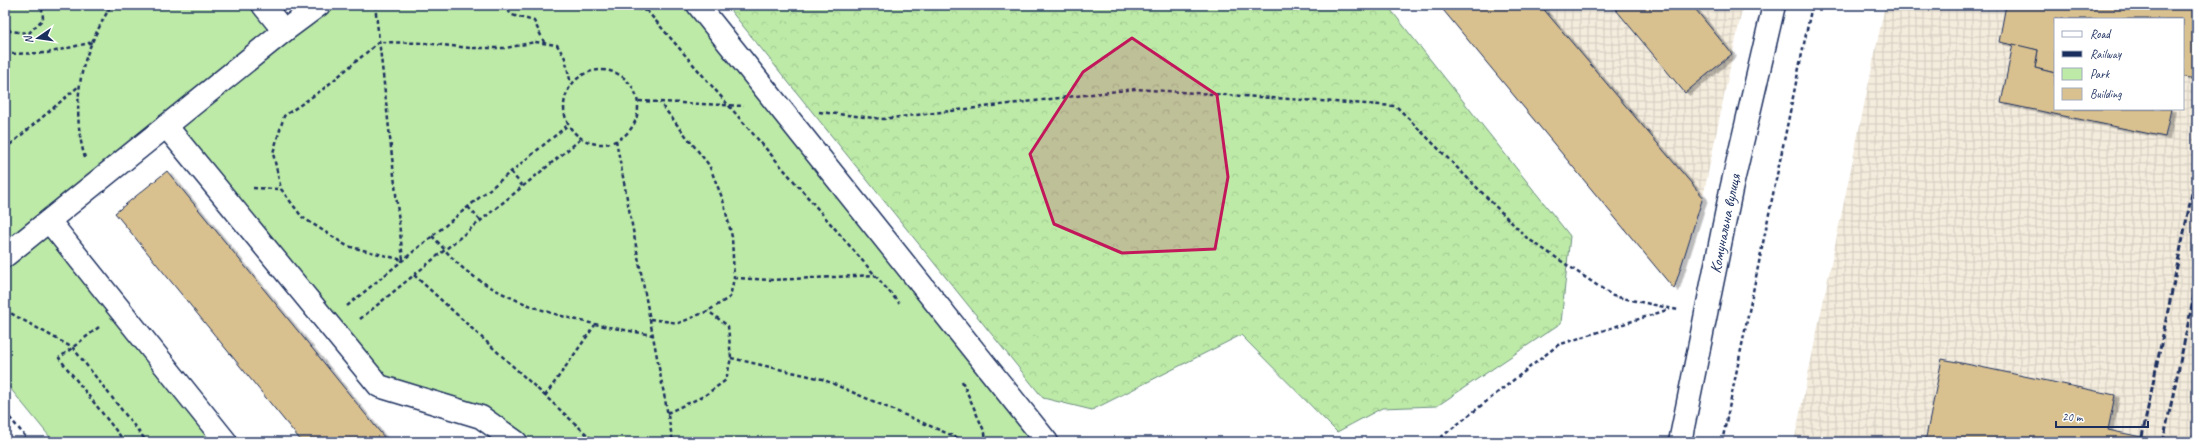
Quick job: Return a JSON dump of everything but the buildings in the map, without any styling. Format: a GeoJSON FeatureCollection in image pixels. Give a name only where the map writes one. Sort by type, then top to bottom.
{"type":"FeatureCollection","features":[{"type":"Feature","properties":{"kind":"street"},"geometry":{"type":"LineString","coordinates":[[264,5],[284,31]]}},
{"type":"Feature","properties":{"kind":"street"},"geometry":{"type":"LineString","coordinates":[[5,256],[284,31],[319,5]]}},
{"type":"Feature","properties":{"kind":"street"},"geometry":{"type":"LineString","coordinates":[[698,5],[1047,442]]}},
{"type":"Feature","properties":{"kind":"street","name":"Комунальна вулиця"},"geometry":{"type":"LineString","coordinates":[[1680,442],[1731,190],[1774,5]]}},
{"type":"Feature","properties":{"kind":"street"},"geometry":{"type":"LineString","coordinates":[[166,126],[379,386],[481,417],[516,442]]}},
{"type":"Feature","properties":{"kind":"street"},"geometry":{"type":"LineString","coordinates":[[48,221],[226,442]]}},
{"type":"Feature","properties":{"kind":"path"},"geometry":{"type":"LineString","coordinates":[[5,23],[10,31],[29,33],[43,19],[42,5]]}},
{"type":"Feature","properties":{"kind":"path"},"geometry":{"type":"LineString","coordinates":[[94,185],[80,142],[80,86],[88,52],[111,5]]}},
{"type":"Feature","properties":{"kind":"path"},"geometry":{"type":"LineString","coordinates":[[375,5],[403,260]]}},
{"type":"Feature","properties":{"kind":"path"},"geometry":{"type":"LineString","coordinates":[[503,5],[512,15],[534,21],[544,43]]}},
{"type":"Feature","properties":{"kind":"path"},"geometry":{"type":"LineString","coordinates":[[623,5],[647,11]]}},
{"type":"Feature","properties":{"kind":"path"},"geometry":{"type":"LineString","coordinates":[[642,5],[900,305]]}},
{"type":"Feature","properties":{"kind":"path"},"geometry":{"type":"LineString","coordinates":[[1722,442],[1812,5]]}},
{"type":"Feature","properties":{"kind":"path"},"geometry":{"type":"LineString","coordinates":[[5,54],[47,53],[93,42]]}},
{"type":"Feature","properties":{"kind":"path"},"geometry":{"type":"LineString","coordinates":[[403,260],[347,246],[302,217],[281,189],[272,153],[284,116],[322,90],[380,42],[506,48],[535,42],[556,45],[565,58],[571,84],[564,110],[568,125],[581,139],[604,145],[616,140],[635,123],[638,101],[630,82],[613,71],[590,71],[571,84]]}},
{"type":"Feature","properties":{"kind":"path"},"geometry":{"type":"LineString","coordinates":[[5,149],[80,86]]}},
{"type":"Feature","properties":{"kind":"path"},"geometry":{"type":"LineString","coordinates":[[638,101],[728,105],[882,119],[1135,89],[1396,106],[1527,238],[1613,296],[1705,317]]}},
{"type":"Feature","properties":{"kind":"path"},"geometry":{"type":"LineString","coordinates":[[650,320],[679,322],[708,310],[730,297],[734,278],[732,237],[723,200],[710,165],[660,103]]}},
{"type":"Feature","properties":{"kind":"path"},"geometry":{"type":"LineString","coordinates":[[332,330],[403,260],[568,125]]}},
{"type":"Feature","properties":{"kind":"path"},"geometry":{"type":"LineString","coordinates":[[332,330],[414,275],[581,139]]}},
{"type":"Feature","properties":{"kind":"path"},"geometry":{"type":"LineString","coordinates":[[616,140],[673,442]]}},
{"type":"Feature","properties":{"kind":"path"},"geometry":{"type":"LineString","coordinates":[[510,172],[523,187]]}},
{"type":"Feature","properties":{"kind":"path"},"geometry":{"type":"LineString","coordinates":[[468,207],[481,221]]}},
{"type":"Feature","properties":{"kind":"path"},"geometry":{"type":"LineString","coordinates":[[432,236],[469,272],[517,302],[594,325],[653,336]]}},
{"type":"Feature","properties":{"kind":"path"},"geometry":{"type":"LineString","coordinates":[[414,275],[595,442]]}},
{"type":"Feature","properties":{"kind":"path"},"geometry":{"type":"LineString","coordinates":[[734,278],[772,280],[875,275]]}},
{"type":"Feature","properties":{"kind":"path"},"geometry":{"type":"LineString","coordinates":[[1435,442],[1558,345],[1670,308]]}},
{"type":"Feature","properties":{"kind":"path"},"geometry":{"type":"LineString","coordinates":[[5,310],[73,348],[147,442]]}},
{"type":"Feature","properties":{"kind":"path"},"geometry":{"type":"LineString","coordinates":[[667,413],[704,396],[726,380],[731,358],[728,326],[708,310]]}},
{"type":"Feature","properties":{"kind":"path"},"geometry":{"type":"LineString","coordinates":[[120,311],[59,358],[125,442]]}},
{"type":"Feature","properties":{"kind":"path"},"geometry":{"type":"LineString","coordinates":[[545,396],[594,325]]}},
{"type":"Feature","properties":{"kind":"path"},"geometry":{"type":"LineString","coordinates":[[731,358],[822,380],[968,442]]}},
{"type":"Feature","properties":{"kind":"path"},"geometry":{"type":"LineString","coordinates":[[960,377],[985,433],[986,442]]}},
{"type":"Feature","properties":{"kind":"path"},"geometry":{"type":"LineString","coordinates":[[5,412],[30,442]]}},
{"type":"Feature","properties":{"kind":"highlighted area"},"geometry":{"type":"Polygon","coordinates":[[[1132,38],[1217,95],[1228,177],[1215,249],[1122,253],[1054,224],[1030,154],[1083,72],[1132,38]]]}},
{"type":"Feature","properties":{"kind":"shaded area"},"geometry":{"type":"Polygon","coordinates":[[[1439,5],[1743,5],[1703,197],[1674,289],[1439,5]]]}},
{"type":"Feature","properties":{"kind":"shaded area"},"geometry":{"type":"Polygon","coordinates":[[[1885,5],[2197,5],[2197,442],[1794,442],[1885,5]]]}},
{"type":"Feature","properties":{"kind":"green space"},"geometry":{"type":"Polygon","coordinates":[[[5,5],[263,5],[284,31],[319,5],[698,5],[1047,442],[516,442],[379,386],[166,126],[49,221],[226,442],[54,442],[5,382],[5,5]]]}},
{"type":"Feature","properties":{"kind":"green space"},"geometry":{"type":"Polygon","coordinates":[[[726,5],[1387,5],[1570,236],[1561,323],[1437,406],[1382,408],[1337,432],[1241,335],[1092,410],[1043,398],[726,5]]]}},
{"type":"Feature","properties":{"kind":"railway"},"geometry":{"type":"LineString","coordinates":[[2142,437],[2197,169]]}},
{"type":"Feature","properties":{"kind":"railway"},"geometry":{"type":"LineString","coordinates":[[2163,442],[2197,282]]}}]}
